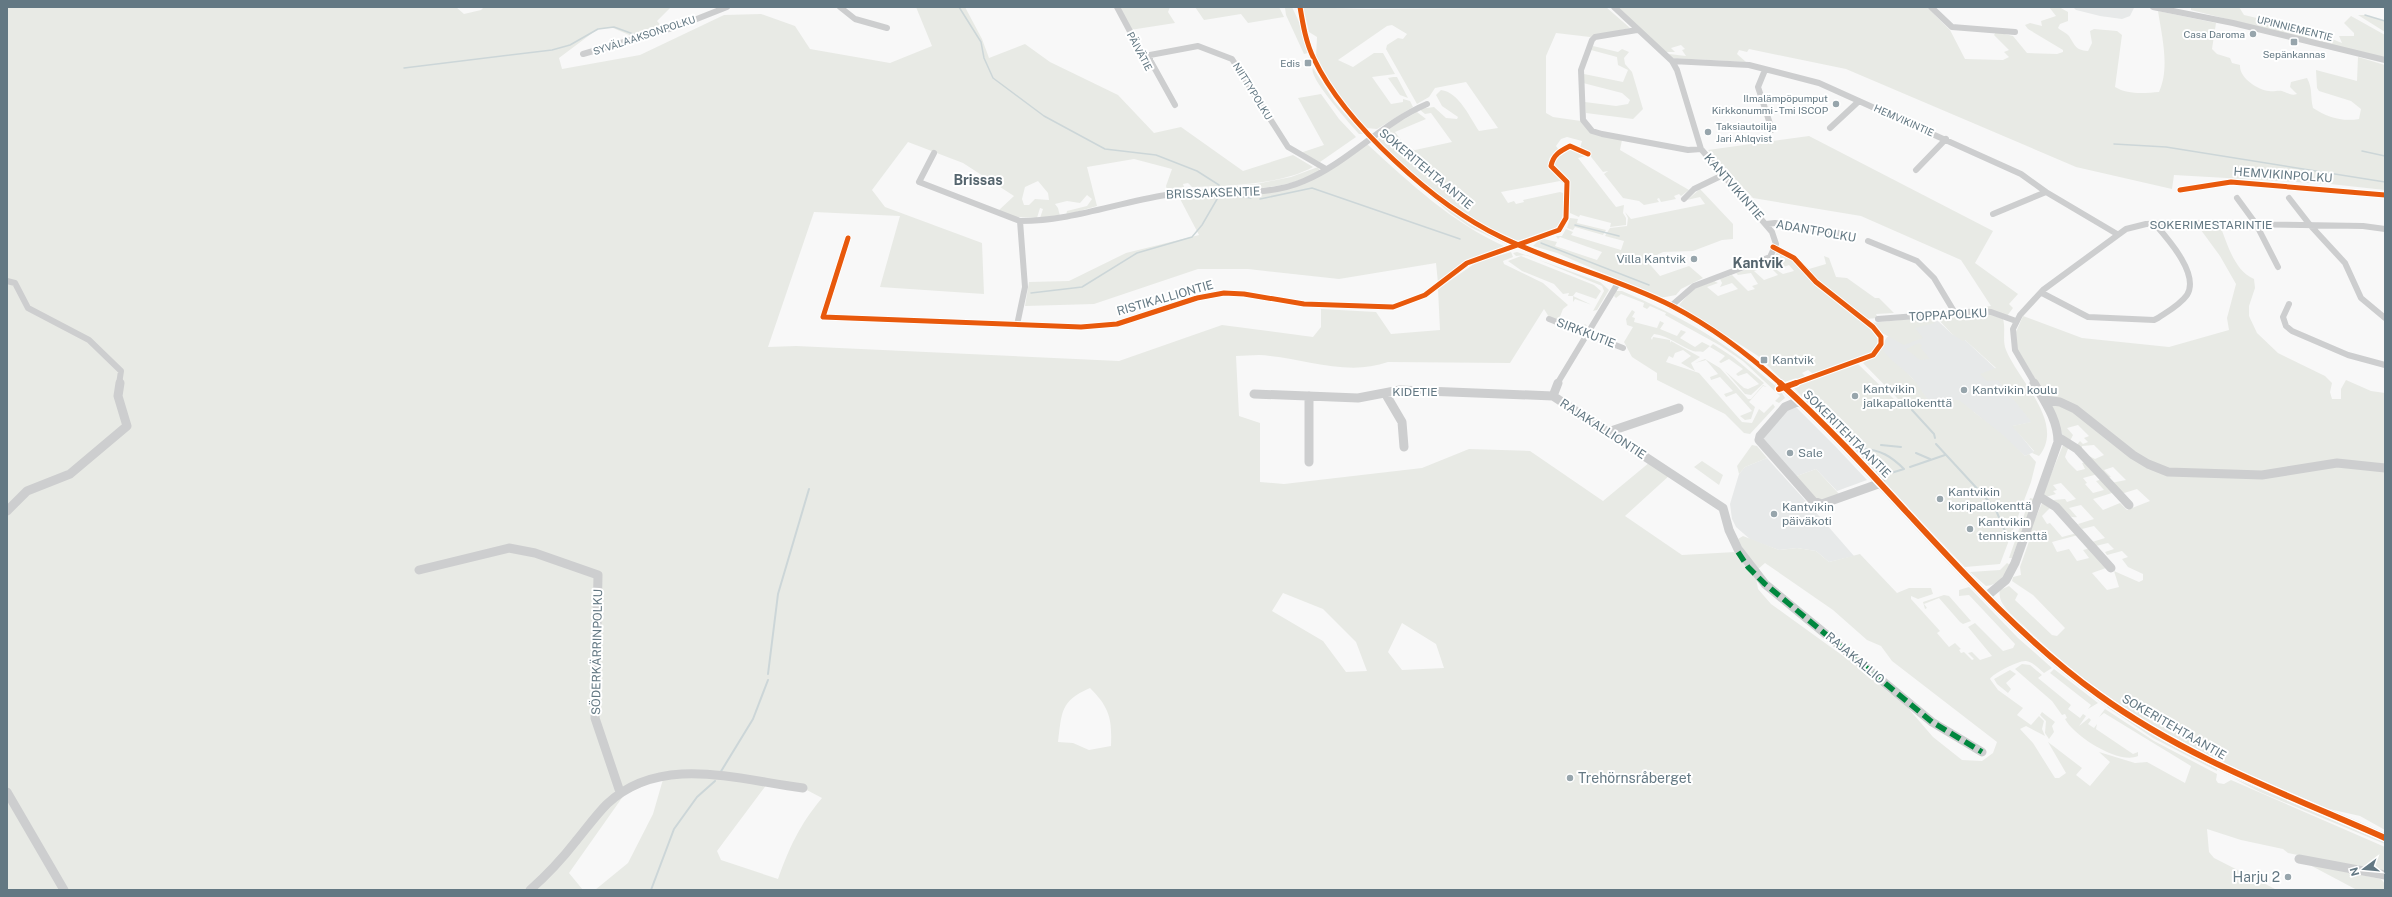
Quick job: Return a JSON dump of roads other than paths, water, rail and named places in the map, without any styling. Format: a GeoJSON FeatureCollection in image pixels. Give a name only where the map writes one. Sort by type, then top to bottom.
{"type":"FeatureCollection","features":[{"type":"Feature","properties":{"kind":"street","name":"SYVÄLAAKSONPOLKU"},"geometry":{"type":"LineString","coordinates":[[582,54],[679,26],[727,7]]}},
{"type":"Feature","properties":{"kind":"street"},"geometry":{"type":"LineString","coordinates":[[840,7],[850,16],[858,20],[887,28]]}},
{"type":"Feature","properties":{"kind":"street","name":"PÄIVÄTIE"},"geometry":{"type":"LineString","coordinates":[[1117,7],[1160,88],[1166,90]]}},
{"type":"Feature","properties":{"kind":"street","name":"SOKERITEHTAANTIE"},"geometry":{"type":"LineString","coordinates":[[1295,7],[1301,17]]}},
{"type":"Feature","properties":{"kind":"street","name":"SOKERITEHTAANTIE"},"geometry":{"type":"LineString","coordinates":[[1300,7],[1301,17],[1311,54],[1322,77],[1340,103],[1370,136],[1461,214],[1477,226],[1520,245],[1618,283],[1671,306],[1735,345],[1763,366],[1799,401],[1881,483],[2034,642],[2078,680],[2124,713],[2226,770],[2385,838]]}},
{"type":"Feature","properties":{"kind":"street","name":"KANTVIKINTIE"},"geometry":{"type":"LineString","coordinates":[[1614,7],[1672,61],[1677,70],[1701,149],[1766,224],[1777,242],[1774,253],[1770,257],[1694,286],[1671,306]]}},
{"type":"Feature","properties":{"kind":"street"},"geometry":{"type":"LineString","coordinates":[[1931,7],[1952,27],[2015,32]]}},
{"type":"Feature","properties":{"kind":"street","name":"UPINNIEMENTIE"},"geometry":{"type":"LineString","coordinates":[[2153,7],[2233,23],[2385,60]]}},
{"type":"Feature","properties":{"kind":"street"},"geometry":{"type":"LineString","coordinates":[[1637,30],[1596,37],[1592,40],[1581,70],[1583,120],[1586,126],[1602,134],[1688,150],[1701,149]]}},
{"type":"Feature","properties":{"kind":"street","name":"NIITTYPOLKU"},"geometry":{"type":"LineString","coordinates":[[1175,105],[1149,58],[1151,54],[1198,46],[1232,58],[1288,147],[1326,169]]}},
{"type":"Feature","properties":{"kind":"street","name":"HEMVIKINTIE"},"geometry":{"type":"LineString","coordinates":[[1672,61],[1735,63],[1819,83],[2021,174],[2046,192],[2117,234]]}},
{"type":"Feature","properties":{"kind":"street"},"geometry":{"type":"LineString","coordinates":[[1765,70],[1758,87],[1772,130]]}},
{"type":"Feature","properties":{"kind":"street"},"geometry":{"type":"LineString","coordinates":[[1830,128],[1859,100]]}},
{"type":"Feature","properties":{"kind":"street","name":"BRISSAKSENTIE"},"geometry":{"type":"LineString","coordinates":[[1020,220],[1061,219],[1133,200],[1174,193],[1272,190],[1302,182],[1326,169],[1370,136],[1427,104]]}},
{"type":"Feature","properties":{"kind":"street"},"geometry":{"type":"LineString","coordinates":[[1916,170],[1946,139]]}},
{"type":"Feature","properties":{"kind":"street","name":"RISTIKALLIONTIE"},"geometry":{"type":"LineString","coordinates":[[848,238],[823,318],[1081,327],[1117,324],[1197,298],[1224,293],[1244,294],[1304,304],[1393,307],[1425,295],[1467,263],[1547,236],[1564,226],[1566,218],[1567,182],[1551,166],[1553,158],[1557,153],[1570,146],[1588,154]]}},
{"type":"Feature","properties":{"kind":"street"},"geometry":{"type":"LineString","coordinates":[[934,153],[919,182],[1020,220],[1025,287],[1018,326]]}},
{"type":"Feature","properties":{"kind":"street"},"geometry":{"type":"LineString","coordinates":[[1684,199],[1694,189],[1723,175]]}},
{"type":"Feature","properties":{"kind":"street"},"geometry":{"type":"LineString","coordinates":[[1993,214],[2046,192]]}},
{"type":"Feature","properties":{"kind":"street"},"geometry":{"type":"LineString","coordinates":[[2237,198],[2256,224],[2278,267]]}},
{"type":"Feature","properties":{"kind":"street"},"geometry":{"type":"LineString","coordinates":[[2289,198],[2310,225],[2345,263],[2361,298],[2385,318]]}},
{"type":"Feature","properties":{"kind":"street","name":"ADANTPOLKU"},"geometry":{"type":"LineString","coordinates":[[1766,224],[1775,223],[1845,234]]}},
{"type":"Feature","properties":{"kind":"street"},"geometry":{"type":"LineString","coordinates":[[2042,293],[2088,317],[2154,320],[2164,314],[2188,294],[2189,287],[2185,264],[2154,223]]}},
{"type":"Feature","properties":{"kind":"street","name":"SOKERIMESTARINTIE"},"geometry":{"type":"LineString","coordinates":[[2016,321],[2042,293],[2043,290],[2117,234],[2137,226],[2154,223],[2256,224],[2363,226],[2385,229]]}},
{"type":"Feature","properties":{"kind":"street","name":"ADANTPOLKU"},"geometry":{"type":"LineString","coordinates":[[1868,241],[1917,261],[1934,278],[1955,313]]}},
{"type":"Feature","properties":{"kind":"street"},"geometry":{"type":"LineString","coordinates":[[7,281],[16,283],[28,308],[89,340],[121,371],[118,396],[127,426],[70,474],[27,491],[7,511]]}},
{"type":"Feature","properties":{"kind":"street","name":"RAJAKALLIONTIE"},"geometry":{"type":"LineString","coordinates":[[1618,283],[1555,388],[1553,396],[1722,508],[1726,526],[1738,552]]}},
{"type":"Feature","properties":{"kind":"street"},"geometry":{"type":"LineString","coordinates":[[2288,304],[2283,317],[2286,326],[2292,331],[2348,355],[2385,365]]}},
{"type":"Feature","properties":{"kind":"street","name":"TOPPAPOLKU"},"geometry":{"type":"LineString","coordinates":[[1878,319],[1980,311],[1991,312],[2016,321]]}},
{"type":"Feature","properties":{"kind":"street","name":"SIRKKUTIE"},"geometry":{"type":"LineString","coordinates":[[1549,319],[1623,348]]}},
{"type":"Feature","properties":{"kind":"street"},"geometry":{"type":"LineString","coordinates":[[1988,595],[2006,580],[2015,563],[2040,497],[2058,437],[2057,424],[2015,350],[2013,329],[2016,321]]}},
{"type":"Feature","properties":{"kind":"street","name":"KIDETIE"},"geometry":{"type":"LineString","coordinates":[[1254,394],[1358,398],[1400,390],[1553,396]]}},
{"type":"Feature","properties":{"kind":"street"},"geometry":{"type":"LineString","coordinates":[[1385,392],[1402,422],[1404,447]]}},
{"type":"Feature","properties":{"kind":"street"},"geometry":{"type":"LineString","coordinates":[[1309,396],[1309,462]]}},
{"type":"Feature","properties":{"kind":"street"},"geometry":{"type":"LineString","coordinates":[[2044,400],[2065,402],[2078,409],[2128,451],[2146,463],[2165,471],[2224,475],[2270,474],[2316,465],[2338,463],[2385,468]]}},
{"type":"Feature","properties":{"kind":"street"},"geometry":{"type":"LineString","coordinates":[[1799,401],[1785,407],[1760,436],[1759,440],[1789,475],[1818,504],[1881,483]]}},
{"type":"Feature","properties":{"kind":"street"},"geometry":{"type":"LineString","coordinates":[[1608,432],[1679,408]]}},
{"type":"Feature","properties":{"kind":"street"},"geometry":{"type":"LineString","coordinates":[[2058,437],[2076,449],[2129,505]]}},
{"type":"Feature","properties":{"kind":"street"},"geometry":{"type":"LineString","coordinates":[[2040,497],[2056,507],[2110,568]]}},
{"type":"Feature","properties":{"kind":"street","name":"SÖDERKÄRRINPOLKU"},"geometry":{"type":"LineString","coordinates":[[419,570],[509,548],[535,553],[598,575],[595,718],[620,792]]}},
{"type":"Feature","properties":{"kind":"street","name":"RAJAKALLIO"},"geometry":{"type":"LineString","coordinates":[[1738,552],[1748,567],[1765,584],[1932,722],[1982,752]]}},
{"type":"Feature","properties":{"kind":"street"},"geometry":{"type":"LineString","coordinates":[[530,890],[555,869],[606,805],[620,792],[646,779],[684,772],[803,788]]}},
{"type":"Feature","properties":{"kind":"street"},"geometry":{"type":"LineString","coordinates":[[7,792],[64,890]]}},
{"type":"Feature","properties":{"kind":"street"},"geometry":{"type":"LineString","coordinates":[[2299,859],[2385,876]]}},
{"type":"Feature","properties":{"kind":"waterway"},"geometry":{"type":"LineString","coordinates":[[959,7],[981,42],[984,58],[993,78],[1044,116],[1105,149],[1156,155],[1197,171],[1219,185]]}},
{"type":"Feature","properties":{"kind":"waterway"},"geometry":{"type":"LineString","coordinates":[[2365,15],[2385,21]]}},
{"type":"Feature","properties":{"kind":"waterway"},"geometry":{"type":"LineString","coordinates":[[404,68],[552,50],[570,45],[598,29],[614,27],[636,35]]}},
{"type":"Feature","properties":{"kind":"waterway"},"geometry":{"type":"LineString","coordinates":[[2114,144],[2166,147],[2385,182]]}},
{"type":"Feature","properties":{"kind":"waterway"},"geometry":{"type":"LineString","coordinates":[[2362,151],[2385,156]]}},
{"type":"Feature","properties":{"kind":"waterway"},"geometry":{"type":"LineString","coordinates":[[1260,199],[1312,188],[1460,239]]}},
{"type":"Feature","properties":{"kind":"waterway"},"geometry":{"type":"LineString","coordinates":[[1031,293],[1082,287],[1137,253],[1192,237],[1202,225],[1220,194]]}},
{"type":"Feature","properties":{"kind":"waterway"},"geometry":{"type":"LineString","coordinates":[[1230,195],[1251,198]]}},
{"type":"Feature","properties":{"kind":"waterway"},"geometry":{"type":"LineString","coordinates":[[1575,225],[1619,236]]}},
{"type":"Feature","properties":{"kind":"waterway"},"geometry":{"type":"LineString","coordinates":[[1541,243],[1649,285]]}},
{"type":"Feature","properties":{"kind":"waterway"},"geometry":{"type":"LineString","coordinates":[[1912,410],[1934,434],[1935,438]]}},
{"type":"Feature","properties":{"kind":"waterway"},"geometry":{"type":"LineString","coordinates":[[1936,444],[1995,508],[2005,531]]}},
{"type":"Feature","properties":{"kind":"waterway"},"geometry":{"type":"LineString","coordinates":[[1881,445],[1901,447]]}},
{"type":"Feature","properties":{"kind":"waterway"},"geometry":{"type":"LineString","coordinates":[[1862,449],[1874,450],[1885,454],[1904,469],[1891,473]]}},
{"type":"Feature","properties":{"kind":"waterway"},"geometry":{"type":"LineString","coordinates":[[1916,453],[1930,459]]}},
{"type":"Feature","properties":{"kind":"waterway"},"geometry":{"type":"LineString","coordinates":[[1910,467],[1945,455]]}},
{"type":"Feature","properties":{"kind":"waterway"},"geometry":{"type":"LineString","coordinates":[[768,674],[778,594],[809,489]]}},
{"type":"Feature","properties":{"kind":"waterway"},"geometry":{"type":"LineString","coordinates":[[720,773],[753,719],[768,680]]}},
{"type":"Feature","properties":{"kind":"waterway"},"geometry":{"type":"LineString","coordinates":[[651,890],[674,829],[697,797],[715,781]]}},
{"type":"Feature","properties":{"kind":"place","name":"Casa Daroma"},"geometry":{"type":"Point","coordinates":[2253,34]}},
{"type":"Feature","properties":{"kind":"place","name":"Sepänkannas"},"geometry":{"type":"Point","coordinates":[2294,42]}},
{"type":"Feature","properties":{"kind":"place","name":"Edis"},"geometry":{"type":"Point","coordinates":[1308,63]}},
{"type":"Feature","properties":{"kind":"place","name":"Ilmalämpöpumput Kirkkonummi - Tmi ISCOP"},"geometry":{"type":"Point","coordinates":[1836,104]}},
{"type":"Feature","properties":{"kind":"place","name":"Taksiautoilija Jari Ahlqvist"},"geometry":{"type":"Point","coordinates":[1708,132]}},
{"type":"Feature","properties":{"kind":"place","name":"Villa Kantvik"},"geometry":{"type":"Point","coordinates":[1694,259]}},
{"type":"Feature","properties":{"kind":"place","name":"Kantvik"},"geometry":{"type":"Point","coordinates":[1764,360]}},
{"type":"Feature","properties":{"kind":"place","name":"Kantvikin koulu"},"geometry":{"type":"Point","coordinates":[1964,390]}},
{"type":"Feature","properties":{"kind":"place","name":"Kantvikin jalkapallokenttä"},"geometry":{"type":"Point","coordinates":[1855,396]}},
{"type":"Feature","properties":{"kind":"place","name":"Sale"},"geometry":{"type":"Point","coordinates":[1790,453]}},
{"type":"Feature","properties":{"kind":"place","name":"Kantvikin koripallokenttä"},"geometry":{"type":"Point","coordinates":[1940,499]}},
{"type":"Feature","properties":{"kind":"place","name":"Kantvikin päiväkoti"},"geometry":{"type":"Point","coordinates":[1774,514]}},
{"type":"Feature","properties":{"kind":"place","name":"Kantvikin tenniskenttä"},"geometry":{"type":"Point","coordinates":[1970,529]}},
{"type":"Feature","properties":{"kind":"place","name":"Trehörnsråberget"},"geometry":{"type":"Point","coordinates":[1570,778]}},
{"type":"Feature","properties":{"kind":"place","name":"Harju 2"},"geometry":{"type":"Point","coordinates":[2288,877]}},
{"type":"Feature","properties":{"kind":"district","name":"Brissas"},"geometry":{"type":"Point","coordinates":[978,180]}},
{"type":"Feature","properties":{"kind":"district","name":"Kantvik"},"geometry":{"type":"Point","coordinates":[1758,263]}}]}
